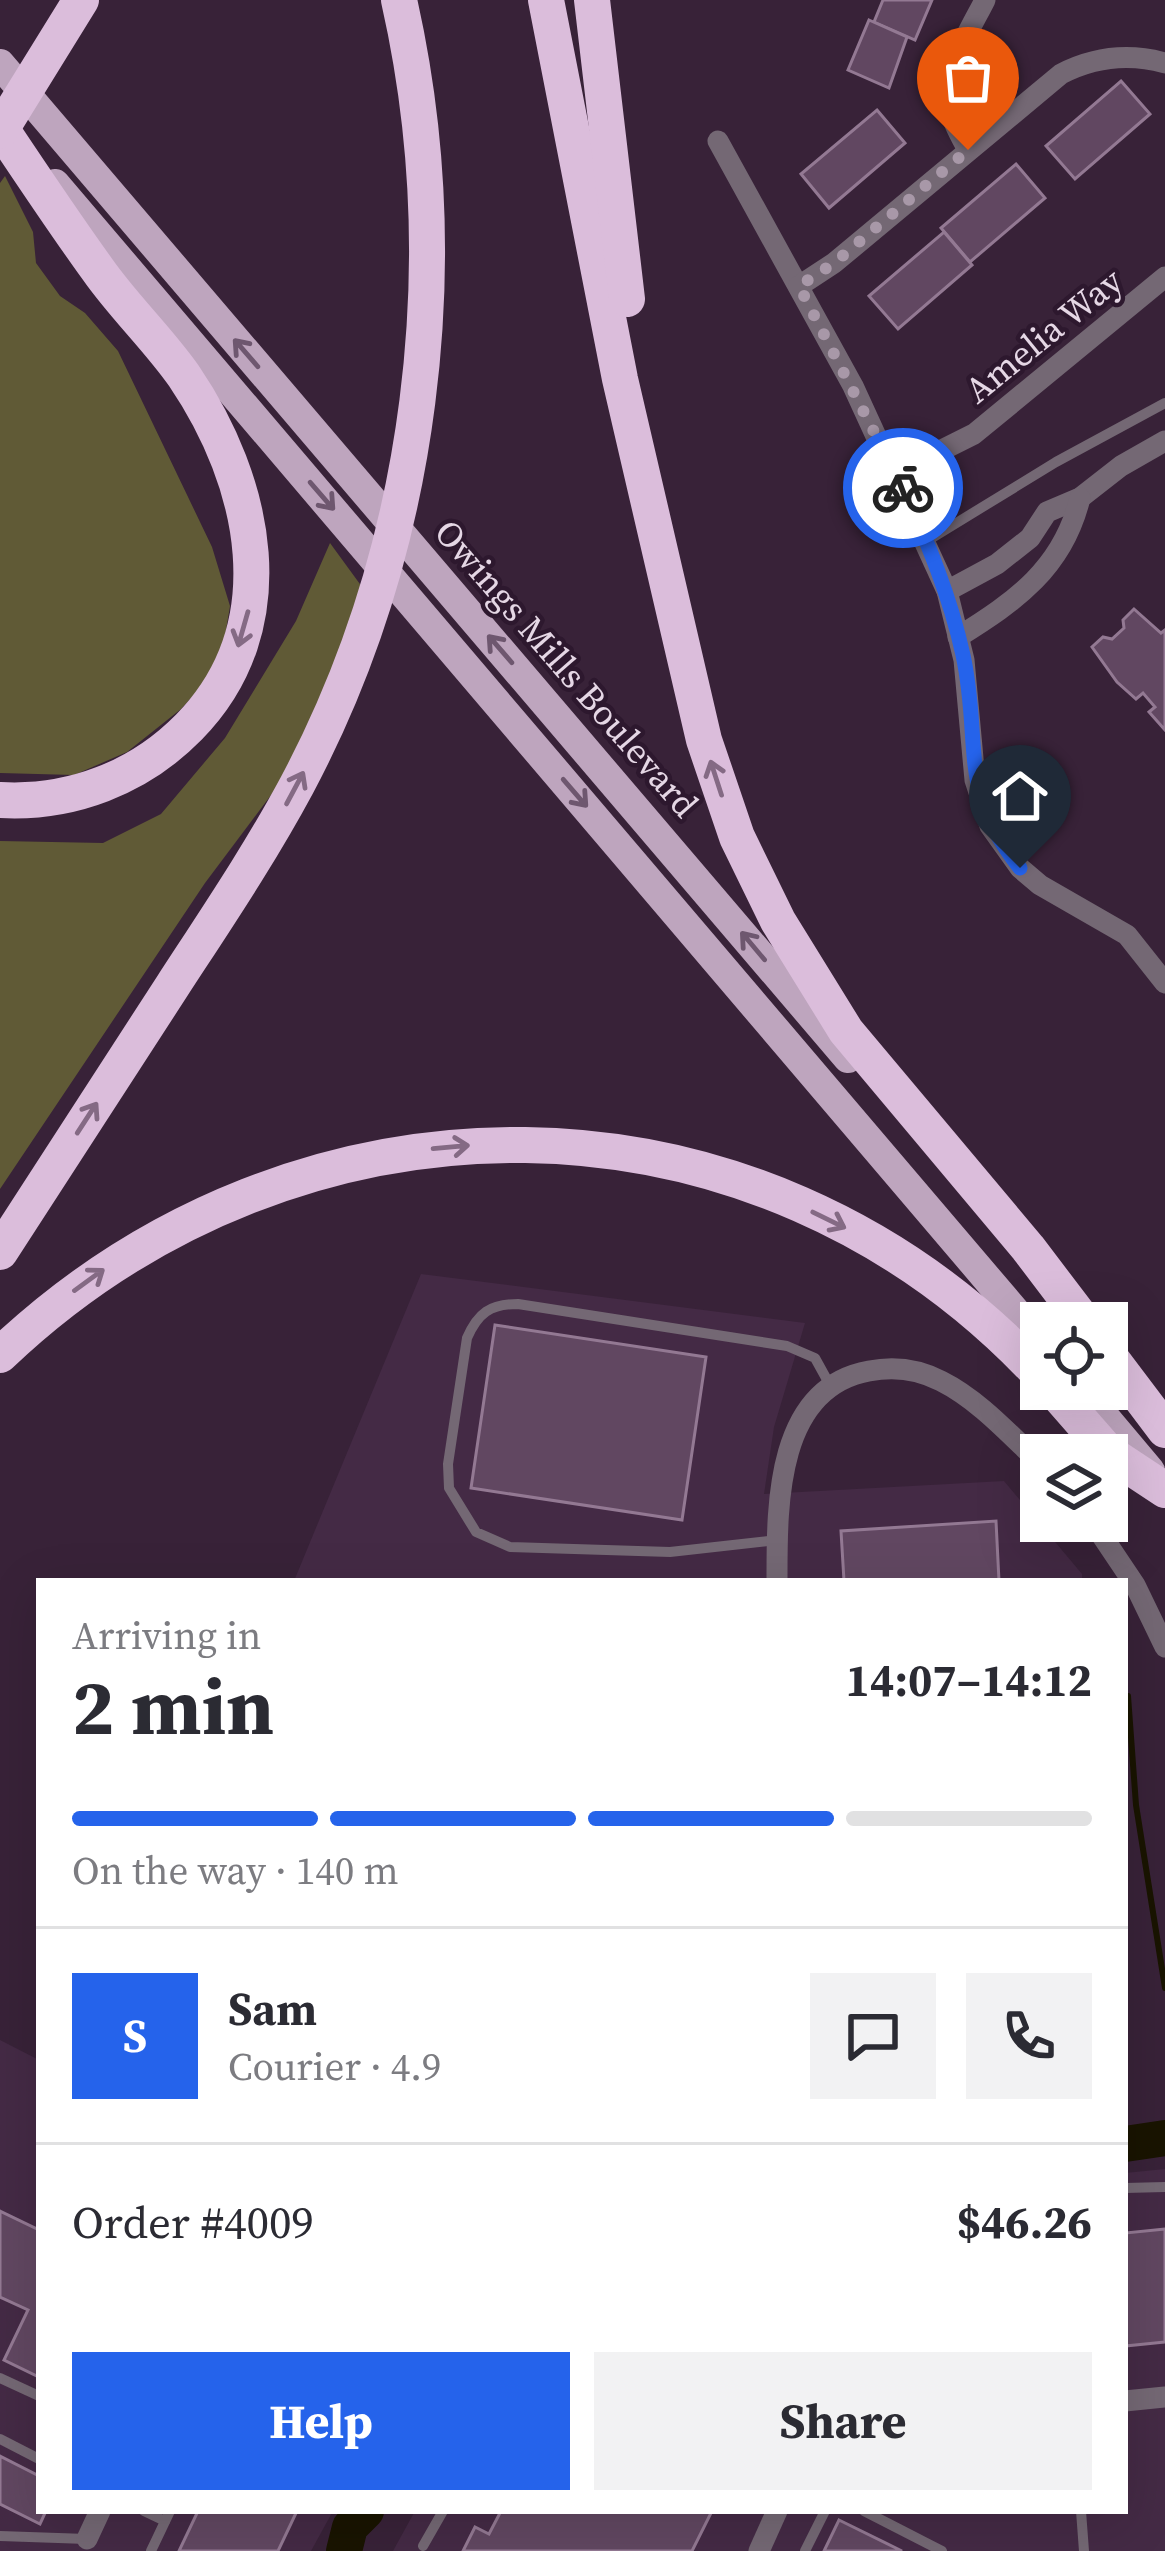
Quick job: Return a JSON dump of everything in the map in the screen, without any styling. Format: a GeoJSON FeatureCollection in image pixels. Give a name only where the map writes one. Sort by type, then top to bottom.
{"type":"FeatureCollection","features":[{"type":"Feature","properties":{"kind":"highway"},"geometry":{"type":"LineString","coordinates":[[0,92],[50,25],[81,0]]}},
{"type":"Feature","properties":{"kind":"highway"},"geometry":{"type":"LineString","coordinates":[[0,1252],[268,838],[353,662],[388,548],[415,411],[426,290],[425,195],[416,94],[398,0]]}},
{"type":"Feature","properties":{"kind":"highway"},"geometry":{"type":"LineString","coordinates":[[546,0],[620,379],[704,740],[737,837],[778,921],[846,1031],[1069,1302]]}},
{"type":"Feature","properties":{"kind":"highway"},"geometry":{"type":"LineString","coordinates":[[592,0],[659,540]]}},
{"type":"Feature","properties":{"kind":"highway"},"geometry":{"type":"LineString","coordinates":[[0,800],[50,800],[90,790],[170,748],[229,674],[254,589],[250,526],[226,448],[183,376],[99,273],[0,126],[50,25]]}},
{"type":"Feature","properties":{"kind":"highway"},"geometry":{"type":"LineString","coordinates":[[0,1355],[51,1309],[118,1260],[188,1220],[263,1188],[389,1154],[529,1144],[672,1163],[750,1186],[834,1222],[920,1274],[1020,1355]]}},
{"type":"Feature","properties":{"kind":"highway"},"geometry":{"type":"LineString","coordinates":[[1128,1381],[1165,1431]]}},
{"type":"Feature","properties":{"kind":"highway"},"geometry":{"type":"LineString","coordinates":[[1071,1410],[1109,1453],[1165,1489]]}},
{"type":"Feature","properties":{"kind":"main road","name":"Owings Mills Boulevard"},"geometry":{"type":"LineString","coordinates":[[0,64],[1055,1302]]}},
{"type":"Feature","properties":{"kind":"main road","name":"Owings Mills Boulevard"},"geometry":{"type":"LineString","coordinates":[[0,126],[1020,1317]]}},
{"type":"Feature","properties":{"kind":"main road"},"geometry":{"type":"LineString","coordinates":[[789,1045],[912,1162],[1032,1302]]}},
{"type":"Feature","properties":{"kind":"main road"},"geometry":{"type":"LineString","coordinates":[[1128,1388],[1165,1431]]}},
{"type":"Feature","properties":{"kind":"main road"},"geometry":{"type":"LineString","coordinates":[[1099,1410],[1165,1489]]}},
{"type":"Feature","properties":{"kind":"main road"},"geometry":{"type":"LineString","coordinates":[[1124,1410],[1165,1457]]}},
{"type":"Feature","properties":{"kind":"street"},"geometry":{"type":"LineString","coordinates":[[968,150],[949,107],[948,93],[964,40],[985,0]]}},
{"type":"Feature","properties":{"kind":"street"},"geometry":{"type":"LineString","coordinates":[[799,286],[834,263],[1042,87],[1083,63],[1129,57],[1165,63]]}},
{"type":"Feature","properties":{"kind":"street"},"geometry":{"type":"LineString","coordinates":[[718,141],[896,473],[947,591],[968,694],[975,781],[990,826],[1020,868],[1040,885],[1127,935],[1165,983]]}},
{"type":"Feature","properties":{"kind":"street","name":"Amelia Way"},"geometry":{"type":"LineString","coordinates":[[896,473],[974,434],[1165,277]]}},
{"type":"Feature","properties":{"kind":"street"},"geometry":{"type":"LineString","coordinates":[[947,591],[997,564],[1030,538],[1047,512],[1080,498],[1121,466],[1165,441]]}},
{"type":"Feature","properties":{"kind":"street"},"geometry":{"type":"LineString","coordinates":[[958,637],[1018,599],[1072,533],[1080,498]]}},
{"type":"Feature","properties":{"kind":"street"},"geometry":{"type":"LineString","coordinates":[[1030,538],[1051,559]]}},
{"type":"Feature","properties":{"kind":"street"},"geometry":{"type":"LineString","coordinates":[[777,1578],[782,1490],[794,1437],[815,1400],[831,1387],[858,1373],[879,1369],[899,1368],[937,1379],[1020,1444]]}},
{"type":"Feature","properties":{"kind":"street"},"geometry":{"type":"LineString","coordinates":[[1106,1542],[1135,1585],[1165,1647]]}},
{"type":"Feature","properties":{"kind":"street"},"geometry":{"type":"LineString","coordinates":[[1128,2401],[1165,2397]]}},
{"type":"Feature","properties":{"kind":"street"},"geometry":{"type":"LineString","coordinates":[[87,2539],[99,2514]]}},
{"type":"Feature","properties":{"kind":"street"},"geometry":{"type":"LineString","coordinates":[[759,2551],[776,2514]]}},
{"type":"Feature","properties":{"kind":"lane"},"geometry":{"type":"LineString","coordinates":[[927,541],[1056,462],[1165,403]]}},
{"type":"Feature","properties":{"kind":"lane"},"geometry":{"type":"LineString","coordinates":[[778,1540],[670,1552],[510,1547],[476,1532],[448,1488],[467,1338],[475,1320],[488,1308],[518,1304],[787,1346],[814,1358],[831,1387]]}},
{"type":"Feature","properties":{"kind":"lane"},"geometry":{"type":"LineString","coordinates":[[1128,2188],[1165,2187]]}},
{"type":"Feature","properties":{"kind":"lane"},"geometry":{"type":"LineString","coordinates":[[0,2378],[36,2395]]}},
{"type":"Feature","properties":{"kind":"lane"},"geometry":{"type":"LineString","coordinates":[[0,2439],[36,2457]]}},
{"type":"Feature","properties":{"kind":"lane"},"geometry":{"type":"LineString","coordinates":[[423,2546],[441,2514]]}},
{"type":"Feature","properties":{"kind":"lane"},"geometry":{"type":"LineString","coordinates":[[805,2551],[824,2514]]}},
{"type":"Feature","properties":{"kind":"lane"},"geometry":{"type":"LineString","coordinates":[[870,2514],[942,2551]]}},
{"type":"Feature","properties":{"kind":"lane"},"geometry":{"type":"LineString","coordinates":[[1081,2514],[1084,2551]]}},
{"type":"Feature","properties":{"kind":"lane"},"geometry":{"type":"LineString","coordinates":[[151,2551],[167,2516]]}},
{"type":"Feature","properties":{"kind":"lane"},"geometry":{"type":"LineString","coordinates":[[0,2536],[87,2539]]}},
{"type":"Feature","properties":{"kind":"shaded area"},"geometry":{"type":"Polygon","coordinates":[[[5,176],[33,232],[36,263],[60,296],[85,313],[118,351],[212,547],[230,606],[220,666],[181,709],[127,752],[74,775],[0,773],[0,183],[5,176]]]}},
{"type":"Feature","properties":{"kind":"shaded area"},"geometry":{"type":"Polygon","coordinates":[[[330,543],[365,591],[289,771],[205,883],[0,1189],[0,841],[103,843],[161,814],[225,738],[296,621],[330,543]]]}},
{"type":"Feature","properties":{"kind":"shaded area"},"geometry":{"type":"Polygon","coordinates":[[[421,1274],[805,1323],[774,1427],[764,1494],[1004,1481],[1020,1500],[1020,1542],[1055,1542],[1082,1578],[295,1578],[421,1274]]]}},
{"type":"Feature","properties":{"kind":"shaded area"},"geometry":{"type":"Polygon","coordinates":[[[0,2040],[36,2058],[36,2514],[331,2514],[311,2551],[0,2551],[0,2040]]]}},
{"type":"Feature","properties":{"kind":"shaded area"},"geometry":{"type":"Polygon","coordinates":[[[1165,2169],[1165,2551],[393,2551],[413,2514],[1128,2514],[1128,2173],[1165,2169]]]}},
{"type":"Feature","properties":{"kind":"building"},"geometry":{"type":"Polygon","coordinates":[[[883,0],[932,0],[915,40],[874,22],[883,0]]]}},
{"type":"Feature","properties":{"kind":"building"},"geometry":{"type":"Polygon","coordinates":[[[869,20],[907,37],[889,88],[848,70],[869,20]]]}},
{"type":"Feature","properties":{"kind":"building"},"geometry":{"type":"Polygon","coordinates":[[[1121,81],[1150,114],[1075,179],[1046,146],[1121,81]]]}},
{"type":"Feature","properties":{"kind":"building"},"geometry":{"type":"Polygon","coordinates":[[[877,110],[905,143],[829,208],[801,174],[877,110]]]}},
{"type":"Feature","properties":{"kind":"building"},"geometry":{"type":"Polygon","coordinates":[[[1016,164],[1045,198],[970,262],[941,228],[1016,164]]]}},
{"type":"Feature","properties":{"kind":"building"},"geometry":{"type":"Polygon","coordinates":[[[944,232],[972,265],[898,329],[869,296],[944,232]]]}},
{"type":"Feature","properties":{"kind":"building"},"geometry":{"type":"Polygon","coordinates":[[[1134,609],[1161,633],[1165,630],[1165,730],[1149,712],[1155,707],[1143,693],[1136,699],[1117,682],[1092,647],[1103,637],[1112,639],[1134,609]]]}},
{"type":"Feature","properties":{"kind":"building"},"geometry":{"type":"Polygon","coordinates":[[[495,1325],[706,1357],[682,1520],[471,1488],[495,1325]]]}},
{"type":"Feature","properties":{"kind":"building"},"geometry":{"type":"Polygon","coordinates":[[[996,1521],[999,1578],[844,1578],[841,1531],[996,1521]]]}},
{"type":"Feature","properties":{"kind":"building"},"geometry":{"type":"Polygon","coordinates":[[[0,2211],[36,2229],[36,2376],[4,2360],[28,2310],[0,2297],[0,2211]]]}},
{"type":"Feature","properties":{"kind":"building"},"geometry":{"type":"Polygon","coordinates":[[[1165,2229],[1165,2342],[1128,2346],[1128,2233],[1165,2229]]]}},
{"type":"Feature","properties":{"kind":"building"},"geometry":{"type":"Polygon","coordinates":[[[0,2456],[36,2474],[36,2514],[45,2514],[40,2524],[0,2504],[0,2456]]]}},
{"type":"Feature","properties":{"kind":"building"},"geometry":{"type":"Polygon","coordinates":[[[197,2514],[296,2514],[278,2551],[179,2551],[197,2514]]]}},
{"type":"Feature","properties":{"kind":"building"},"geometry":{"type":"Polygon","coordinates":[[[499,2514],[710,2514],[692,2551],[463,2551],[475,2527],[489,2534],[499,2514]]]}},
{"type":"Feature","properties":{"kind":"building"},"geometry":{"type":"Polygon","coordinates":[[[839,2520],[902,2551],[824,2551],[839,2520]]]}},
{"type":"Feature","properties":{"kind":"waterway"},"geometry":{"type":"LineString","coordinates":[[1128,1696],[1136,1805],[1165,1988]]}},
{"type":"Feature","properties":{"kind":"waterway"},"geometry":{"type":"LineString","coordinates":[[1128,2144],[1165,2138]]}},
{"type":"Feature","properties":{"kind":"waterway"},"geometry":{"type":"LineString","coordinates":[[344,2551],[350,2527],[363,2514]]}},
{"type":"Feature","properties":{"kind":"way so far"},"geometry":{"type":"LineString","coordinates":[[903,488],[799,286],[834,263],[968,150]]}},
{"type":"Feature","properties":{"kind":"route"},"geometry":{"type":"LineString","coordinates":[[903,488],[947,591],[964,660],[981,805],[1020,868]]}}]}
